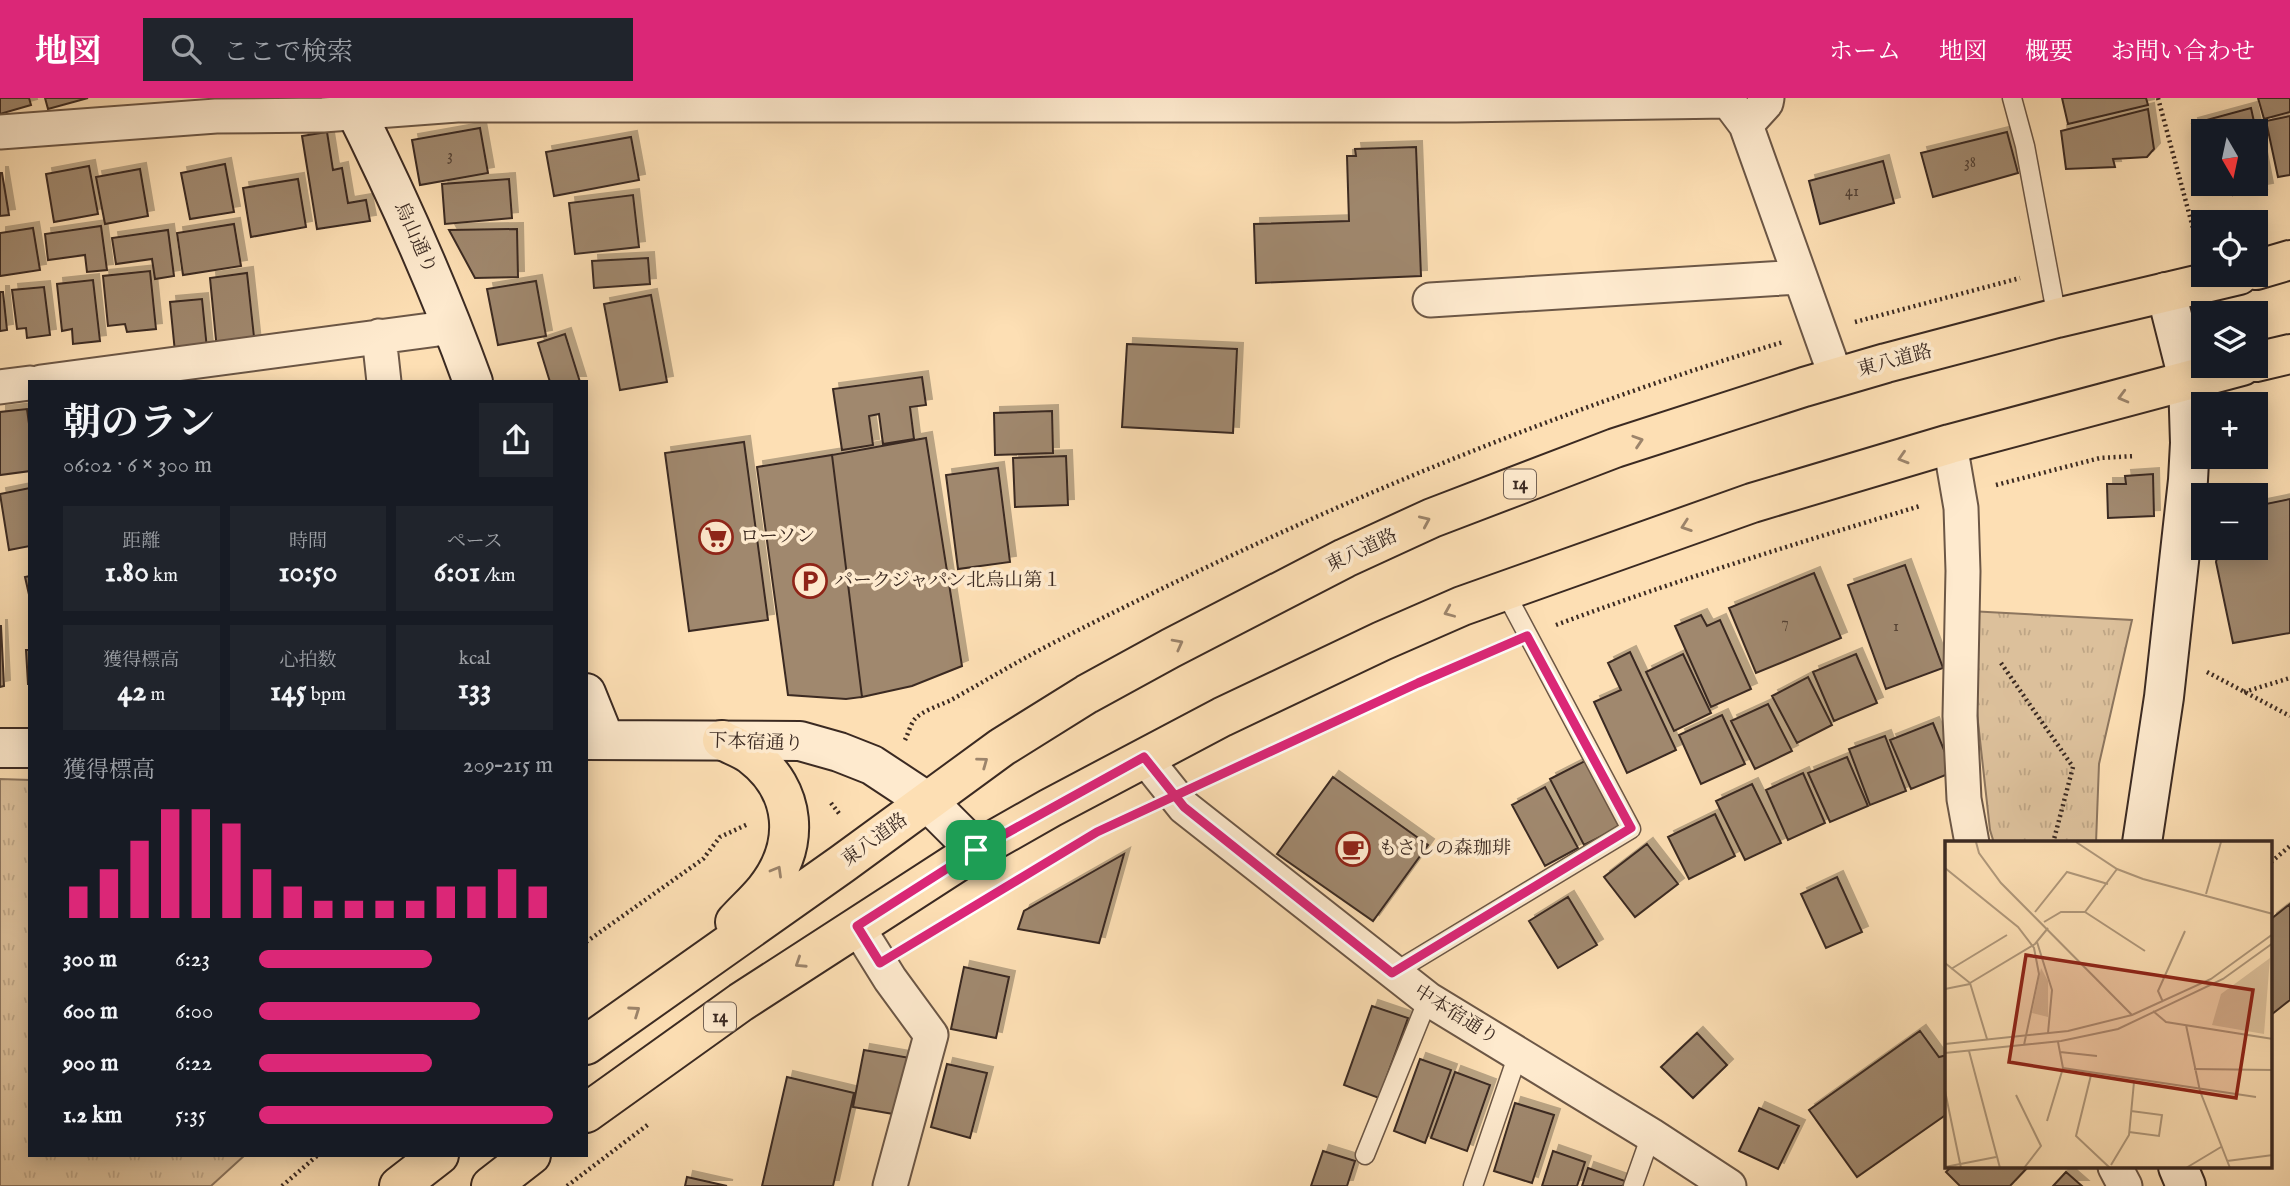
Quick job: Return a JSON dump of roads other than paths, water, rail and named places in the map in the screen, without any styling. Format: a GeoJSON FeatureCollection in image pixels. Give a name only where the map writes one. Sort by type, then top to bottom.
{"type":"FeatureCollection","features":[{"type":"Feature","properties":{"kind":"main road"},"geometry":{"type":"LineString","coordinates":[[2268,266],[2290,260]]}},
{"type":"Feature","properties":{"kind":"main road","name":"東八道路"},"geometry":{"type":"LineString","coordinates":[[588,1044],[1002,747],[1087,694],[1345,558],[1432,518],[1615,448],[1836,377],[2057,318],[2191,286]]}},
{"type":"Feature","properties":{"kind":"main road"},"geometry":{"type":"LineString","coordinates":[[2268,359],[2290,354]]}},
{"type":"Feature","properties":{"kind":"main road","name":"14"},"geometry":{"type":"LineString","coordinates":[[588,1112],[741,1002],[976,850],[1144,757],[1344,658],[1462,606],[1752,503],[1950,444],[2192,378]]}},
{"type":"Feature","properties":{"kind":"main road"},"geometry":{"type":"LineString","coordinates":[[683,976],[766,889],[783,860],[790,840],[790,824],[781,790],[769,772],[749,754],[722,740]]}},
{"type":"Feature","properties":{"kind":"main road"},"geometry":{"type":"LineString","coordinates":[[399,1186],[436,1157]]}},
{"type":"Feature","properties":{"kind":"main road"},"geometry":{"type":"LineString","coordinates":[[491,1186],[528,1157]]}},
{"type":"Feature","properties":{"kind":"street"},"geometry":{"type":"LineString","coordinates":[[1746,125],[1766,103],[1767,98]]}},
{"type":"Feature","properties":{"kind":"street"},"geometry":{"type":"LineString","coordinates":[[0,132],[216,116],[323,115],[353,105],[1728,101],[1746,125],[1836,377]]}},
{"type":"Feature","properties":{"kind":"street","name":"烏山通り"},"geometry":{"type":"LineString","coordinates":[[353,105],[417,243],[472,380]]}},
{"type":"Feature","properties":{"kind":"street"},"geometry":{"type":"LineString","coordinates":[[1430,300],[1799,277]]}},
{"type":"Feature","properties":{"kind":"street"},"geometry":{"type":"LineString","coordinates":[[2142,841],[2164,697],[2190,443],[2188,379],[2166,292]]}},
{"type":"Feature","properties":{"kind":"street"},"geometry":{"type":"LineString","coordinates":[[56,380],[453,327]]}},
{"type":"Feature","properties":{"kind":"street"},"geometry":{"type":"LineString","coordinates":[[379,336],[384,380]]}},
{"type":"Feature","properties":{"kind":"street"},"geometry":{"type":"LineString","coordinates":[[0,387],[28,383]]}},
{"type":"Feature","properties":{"kind":"street"},"geometry":{"type":"LineString","coordinates":[[1950,444],[1960,495],[1964,571],[1961,730],[1964,799],[1972,841]]}},
{"type":"Feature","properties":{"kind":"street"},"geometry":{"type":"LineString","coordinates":[[588,702],[596,740]]}},
{"type":"Feature","properties":{"kind":"street","name":"下本宿通り"},"geometry":{"type":"LineString","coordinates":[[596,740],[800,741],[839,752],[872,765],[928,802],[976,850]]}},
{"type":"Feature","properties":{"kind":"street"},"geometry":{"type":"LineString","coordinates":[[0,748],[28,748]]}},
{"type":"Feature","properties":{"kind":"street","name":"中本宿通り"},"geometry":{"type":"LineString","coordinates":[[1144,757],[1184,807],[1392,973],[1428,999],[1651,1135],[1729,1186]]}},
{"type":"Feature","properties":{"kind":"street"},"geometry":{"type":"LineString","coordinates":[[857,926],[890,979],[931,1035],[890,1186]]}},
{"type":"Feature","properties":{"kind":"street"},"geometry":{"type":"LineString","coordinates":[[2116,1168],[2125,1186]]}},
{"type":"Feature","properties":{"kind":"street"},"geometry":{"type":"LineString","coordinates":[[2178,1168],[2186,1186]]}},
{"type":"Feature","properties":{"kind":"lane"},"geometry":{"type":"LineString","coordinates":[[2012,98],[2025,146],[2057,318]]}},
{"type":"Feature","properties":{"kind":"lane"},"geometry":{"type":"LineString","coordinates":[[1392,973],[1631,828],[1505,592]]}},
{"type":"Feature","properties":{"kind":"lane"},"geometry":{"type":"LineString","coordinates":[[1365,1155],[1428,999]]}},
{"type":"Feature","properties":{"kind":"lane"},"geometry":{"type":"LineString","coordinates":[[1473,1186],[1518,1054]]}},
{"type":"Feature","properties":{"kind":"lane"},"geometry":{"type":"LineString","coordinates":[[1633,1186],[1651,1135]]}},
{"type":"Feature","properties":{"kind":"place","name":"ローソン"},"geometry":{"type":"Point","coordinates":[716,537]}},
{"type":"Feature","properties":{"kind":"place","name":"パークジャパン北烏山第１"},"geometry":{"type":"Point","coordinates":[810,581]}},
{"type":"Feature","properties":{"kind":"place","name":"もさしの森珈琲"},"geometry":{"type":"Point","coordinates":[1353,849]}}]}
